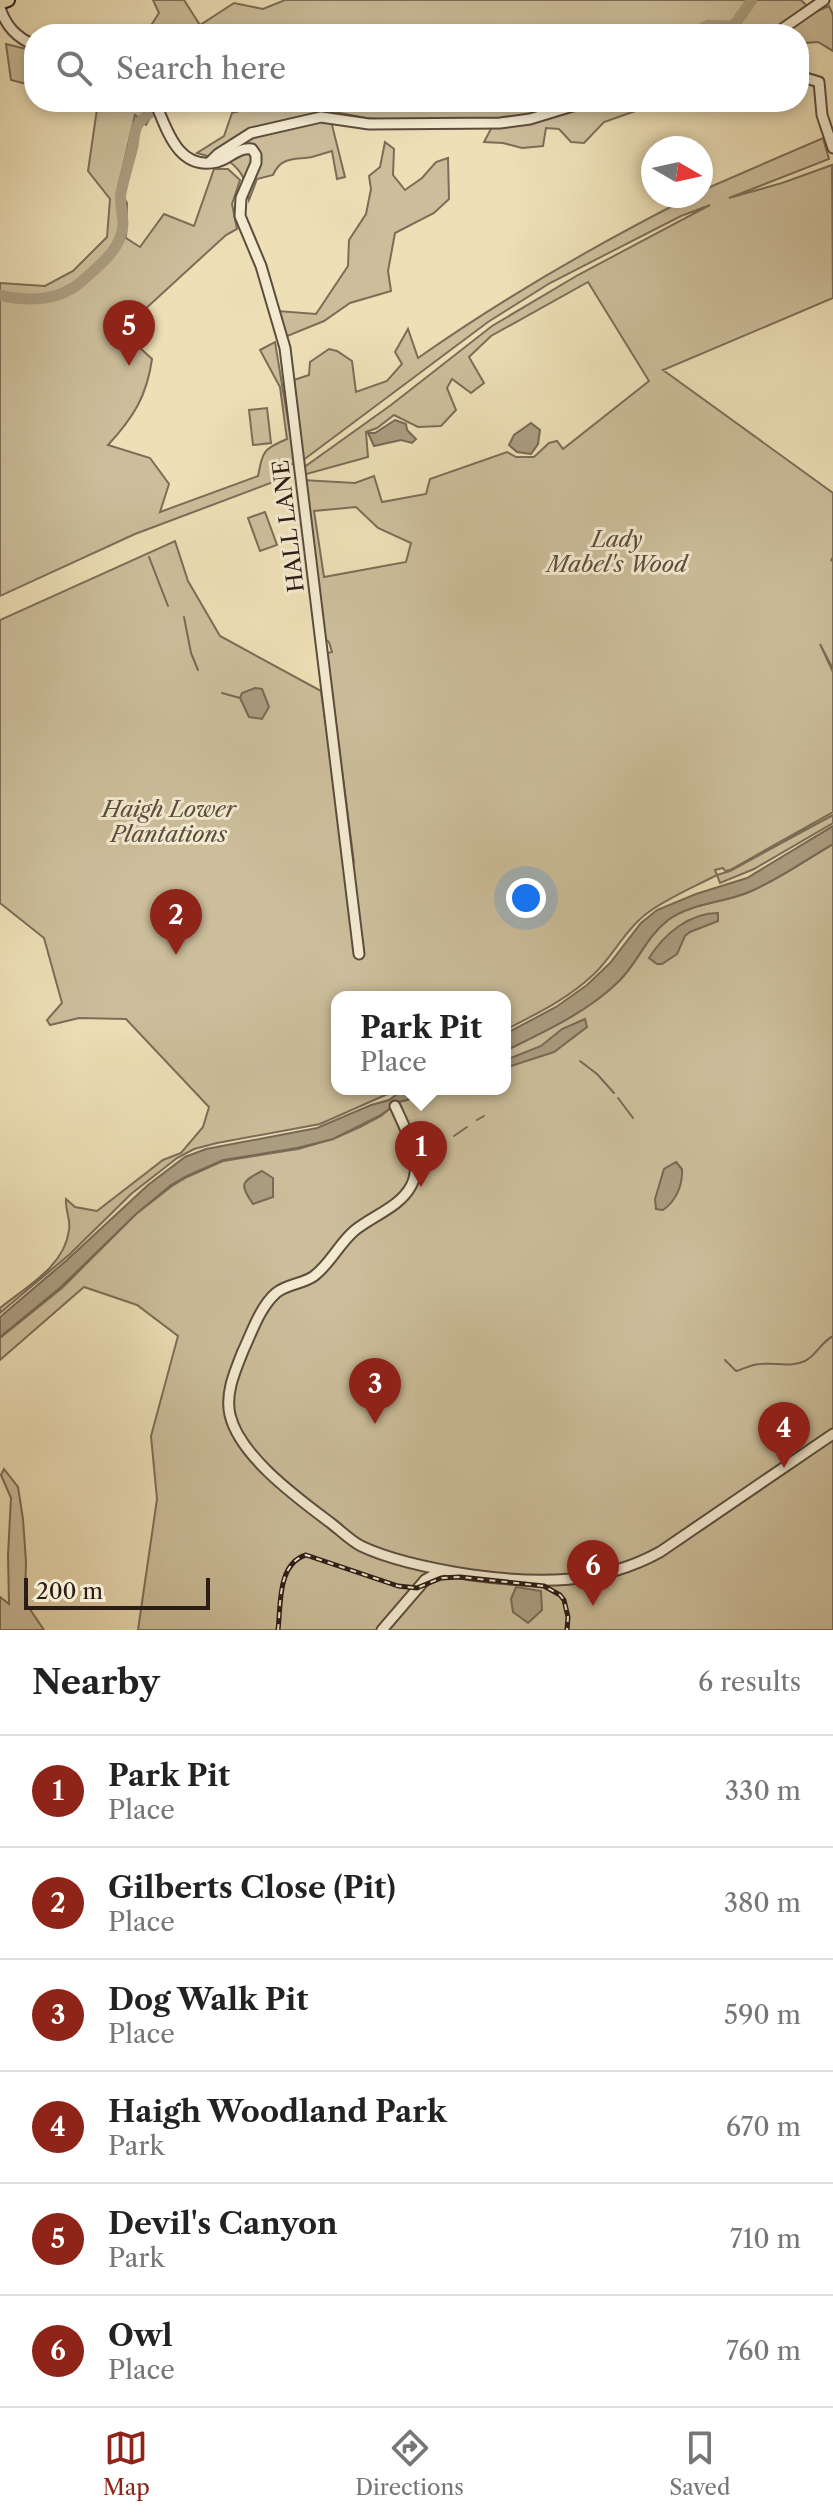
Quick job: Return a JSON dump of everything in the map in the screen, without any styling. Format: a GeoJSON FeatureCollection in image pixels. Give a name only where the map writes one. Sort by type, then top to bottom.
{"type":"FeatureCollection","features":[{"type":"Feature","properties":{"kind":"highway"},"geometry":{"type":"LineString","coordinates":[[0,5],[8,0]]}},
{"type":"Feature","properties":{"kind":"street"},"geometry":{"type":"LineString","coordinates":[[788,24],[819,1]]}},
{"type":"Feature","properties":{"kind":"street"},"geometry":{"type":"LineString","coordinates":[[0,5],[10,29],[24,40]]}},
{"type":"Feature","properties":{"kind":"street"},"geometry":{"type":"LineString","coordinates":[[809,79],[819,82],[822,115],[833,148]]}},
{"type":"Feature","properties":{"kind":"street"},"geometry":{"type":"LineString","coordinates":[[160,112],[173,142],[183,155],[190,160],[210,162],[251,133],[321,117],[369,124],[500,123],[553,112]]}},
{"type":"Feature","properties":{"kind":"street","name":"HALL LANE"},"geometry":{"type":"LineString","coordinates":[[210,162],[217,162],[244,149],[252,149],[256,155],[253,171],[241,198],[240,216],[261,266],[285,348],[359,954]]}},
{"type":"Feature","properties":{"kind":"street"},"geometry":{"type":"LineString","coordinates":[[395,1106],[414,1159],[412,1186],[405,1195],[354,1231],[313,1278],[275,1294],[264,1307],[233,1377],[230,1415],[241,1439],[257,1460],[297,1498],[360,1545],[445,1571],[550,1582],[585,1579],[622,1570],[660,1552],[833,1434]]}},
{"type":"Feature","properties":{"kind":"street"},"geometry":{"type":"LineString","coordinates":[[382,1630],[425,1580],[435,1572],[445,1571]]}},
{"type":"Feature","properties":{"kind":"green space"},"geometry":{"type":"Polygon","coordinates":[[[153,0],[184,0],[199,24],[152,24],[159,13],[153,0]]]}},
{"type":"Feature","properties":{"kind":"green space"},"geometry":{"type":"Polygon","coordinates":[[[285,0],[801,0],[808,7],[783,24],[202,24],[234,3],[263,9],[285,0]]]}},
{"type":"Feature","properties":{"kind":"green space"},"geometry":{"type":"Polygon","coordinates":[[[829,6],[833,15],[833,51],[818,42],[809,43],[809,24],[796,24],[829,6]]]}},
{"type":"Feature","properties":{"kind":"green space"},"geometry":{"type":"Polygon","coordinates":[[[6,44],[24,48],[24,83],[11,80],[6,44]]]}},
{"type":"Feature","properties":{"kind":"green space"},"geometry":{"type":"Polygon","coordinates":[[[97,112],[146,112],[150,118],[146,125],[135,115],[118,188],[127,203],[126,238],[140,247],[164,214],[194,226],[214,169],[228,169],[240,180],[232,204],[237,229],[226,235],[131,322],[139,347],[152,359],[150,372],[138,406],[108,445],[150,458],[169,484],[160,512],[258,476],[265,452],[287,439],[280,387],[260,350],[275,342],[297,459],[276,481],[135,534],[0,596],[0,283],[45,286],[73,271],[107,237],[110,199],[88,171],[97,112]]]}},
{"type":"Feature","properties":{"kind":"green space"},"geometry":{"type":"Polygon","coordinates":[[[334,112],[332,125],[345,177],[337,179],[332,151],[289,160],[280,165],[273,175],[257,179],[249,200],[244,179],[234,165],[221,155],[197,153],[224,136],[232,113],[334,112]]]}},
{"type":"Feature","properties":{"kind":"green space"},"geometry":{"type":"Polygon","coordinates":[[[334,112],[632,112],[604,122],[584,143],[571,142],[559,129],[546,128],[543,146],[522,148],[484,142],[492,127],[366,118],[334,112]]]}},
{"type":"Feature","properties":{"kind":"green space"},"geometry":{"type":"Polygon","coordinates":[[[823,138],[829,159],[729,198],[832,165],[833,298],[663,370],[833,493],[833,669],[820,644],[833,672],[833,812],[725,871],[723,868],[715,870],[717,875],[646,914],[584,983],[511,1027],[511,991],[331,991],[331,1095],[385,1095],[320,1124],[217,1143],[194,1149],[177,1158],[131,1194],[70,1254],[0,1313],[0,1308],[43,1275],[60,1254],[69,1226],[66,1199],[75,1207],[97,1211],[163,1160],[181,1153],[203,1127],[209,1107],[126,1019],[79,1018],[50,1025],[47,1020],[62,1003],[44,938],[0,903],[0,620],[175,541],[188,581],[220,636],[321,691],[339,818],[354,863],[327,653],[332,652],[329,642],[320,635],[303,480],[355,483],[374,476],[382,502],[426,494],[430,479],[507,452],[516,457],[534,457],[549,443],[557,441],[563,449],[649,381],[588,282],[491,336],[469,357],[484,383],[471,393],[452,379],[447,388],[456,410],[441,426],[418,427],[394,415],[366,432],[368,457],[303,475],[303,468],[391,405],[492,326],[578,275],[704,208],[713,208],[713,186],[823,138]],[[356,507],[314,511],[324,577],[406,562],[411,543],[378,528],[356,507]]]}},
{"type":"Feature","properties":{"kind":"green space"},"geometry":{"type":"Polygon","coordinates":[[[385,142],[394,149],[393,175],[405,190],[422,178],[436,162],[448,158],[449,199],[434,213],[395,233],[388,271],[391,291],[350,303],[324,321],[285,337],[278,311],[316,314],[348,266],[349,240],[366,214],[371,189],[369,176],[380,167],[385,142]]]}},
{"type":"Feature","properties":{"kind":"green space"},"geometry":{"type":"Polygon","coordinates":[[[669,208],[702,208],[550,283],[488,322],[302,461],[294,380],[309,375],[310,362],[329,349],[337,351],[352,361],[356,392],[387,381],[402,364],[395,352],[408,329],[418,358],[552,272],[669,208]]]}},
{"type":"Feature","properties":{"kind":"green space"},"geometry":{"type":"Polygon","coordinates":[[[267,408],[271,443],[253,445],[249,410],[267,408]]]}},
{"type":"Feature","properties":{"kind":"green space"},"geometry":{"type":"Polygon","coordinates":[[[265,512],[277,545],[260,551],[248,518],[265,512]]]}},
{"type":"Feature","properties":{"kind":"green space"},"geometry":{"type":"Polygon","coordinates":[[[833,815],[833,823],[754,869],[720,883],[717,875],[730,871],[833,815]]]}},
{"type":"Feature","properties":{"kind":"green space"},"geometry":{"type":"Polygon","coordinates":[[[833,844],[833,1630],[138,1630],[157,1499],[151,1436],[178,1336],[137,1305],[84,1287],[0,1360],[0,1338],[62,1288],[136,1214],[187,1177],[223,1161],[298,1149],[333,1139],[381,1116],[398,1102],[417,1095],[511,1095],[511,1048],[565,1020],[607,992],[626,974],[653,935],[668,920],[687,910],[739,896],[781,876],[833,844]]]}},
{"type":"Feature","properties":{"kind":"green space"},"geometry":{"type":"Polygon","coordinates":[[[4,1469],[18,1487],[26,1562],[25,1602],[44,1630],[0,1630],[0,1597],[9,1604],[11,1498],[1,1475],[4,1469]]]}},
{"type":"Feature","properties":{"kind":"shaded area"},"geometry":{"type":"Polygon","coordinates":[[[395,420],[406,424],[407,430],[416,439],[412,443],[401,440],[374,446],[368,433],[375,433],[395,420]]]}},
{"type":"Feature","properties":{"kind":"shaded area"},"geometry":{"type":"Polygon","coordinates":[[[531,423],[540,430],[538,444],[531,454],[517,452],[509,445],[514,435],[531,423]]]}},
{"type":"Feature","properties":{"kind":"shaded area"},"geometry":{"type":"Polygon","coordinates":[[[262,689],[269,707],[262,719],[249,717],[240,698],[242,693],[262,689]]]}},
{"type":"Feature","properties":{"kind":"shaded area"},"geometry":{"type":"Polygon","coordinates":[[[833,826],[833,844],[781,876],[739,896],[687,910],[668,920],[654,934],[626,974],[607,992],[565,1020],[511,1048],[511,1031],[556,1007],[587,985],[610,963],[641,923],[657,910],[747,878],[833,826]]]}},
{"type":"Feature","properties":{"kind":"shaded area"},"geometry":{"type":"Polygon","coordinates":[[[718,913],[718,921],[690,932],[677,954],[662,964],[649,958],[678,926],[697,917],[718,913]]]}},
{"type":"Feature","properties":{"kind":"shaded area"},"geometry":{"type":"Polygon","coordinates":[[[585,1019],[587,1027],[554,1052],[511,1066],[511,1058],[541,1046],[562,1029],[585,1019]]]}},
{"type":"Feature","properties":{"kind":"shaded area"},"geometry":{"type":"Polygon","coordinates":[[[396,1095],[417,1095],[398,1102],[381,1115],[333,1139],[223,1160],[171,1185],[136,1214],[61,1287],[0,1337],[0,1317],[148,1185],[185,1157],[206,1149],[317,1128],[396,1095]]]}},
{"type":"Feature","properties":{"kind":"shaded area"},"geometry":{"type":"Polygon","coordinates":[[[676,1162],[682,1169],[678,1192],[663,1210],[656,1209],[655,1199],[664,1169],[676,1162]]]}},
{"type":"Feature","properties":{"kind":"shaded area"},"geometry":{"type":"Polygon","coordinates":[[[262,1171],[273,1178],[273,1197],[253,1204],[244,1184],[262,1171]]]}},
{"type":"Feature","properties":{"kind":"shaded area"},"geometry":{"type":"Polygon","coordinates":[[[516,1587],[541,1591],[542,1610],[528,1623],[513,1612],[511,1599],[516,1587]]]}},
{"type":"Feature","properties":{"kind":"waterway"},"geometry":{"type":"LineString","coordinates":[[735,24],[752,0]]}},
{"type":"Feature","properties":{"kind":"waterway"},"geometry":{"type":"LineString","coordinates":[[0,295],[32,299],[63,293],[81,282],[114,250],[122,233],[121,193],[136,128],[151,112]]}},
{"type":"Feature","properties":{"kind":"waterway"},"geometry":{"type":"LineString","coordinates":[[149,557],[168,606]]}},
{"type":"Feature","properties":{"kind":"waterway"},"geometry":{"type":"LineString","coordinates":[[184,617],[191,653],[198,670]]}},
{"type":"Feature","properties":{"kind":"waterway"},"geometry":{"type":"LineString","coordinates":[[222,693],[240,698]]}},
{"type":"Feature","properties":{"kind":"waterway"},"geometry":{"type":"LineString","coordinates":[[580,1061],[614,1093]]}},
{"type":"Feature","properties":{"kind":"waterway"},"geometry":{"type":"LineString","coordinates":[[618,1098],[633,1118]]}},
{"type":"Feature","properties":{"kind":"waterway"},"geometry":{"type":"LineString","coordinates":[[477,1120],[484,1116]]}},
{"type":"Feature","properties":{"kind":"waterway"},"geometry":{"type":"LineString","coordinates":[[454,1136],[467,1127]]}},
{"type":"Feature","properties":{"kind":"waterway"},"geometry":{"type":"LineString","coordinates":[[725,1360],[736,1371],[757,1364],[799,1363],[809,1359],[833,1336]]}},
{"type":"Feature","properties":{"kind":"railway"},"geometry":{"type":"LineString","coordinates":[[278,1630],[285,1576],[290,1567],[306,1555],[398,1586],[417,1588],[441,1578],[460,1577],[544,1586],[564,1600],[567,1630]]}},
{"type":"Feature","properties":{"kind":"place","name":"Devil's Canyon"},"geometry":{"type":"Point","coordinates":[129,366]}},
{"type":"Feature","properties":{"kind":"place","name":"Gilberts Close (Pit)"},"geometry":{"type":"Point","coordinates":[176,955]}},
{"type":"Feature","properties":{"kind":"place","name":"Park Pit"},"geometry":{"type":"Point","coordinates":[421,1187]}},
{"type":"Feature","properties":{"kind":"place","name":"Dog Walk Pit"},"geometry":{"type":"Point","coordinates":[375,1424]}},
{"type":"Feature","properties":{"kind":"place","name":"Haigh Woodland Park"},"geometry":{"type":"Point","coordinates":[784,1468]}},
{"type":"Feature","properties":{"kind":"place","name":"Owl"},"geometry":{"type":"Point","coordinates":[593,1606]}},
{"type":"Feature","properties":{"kind":"park label","name":"Lady Mabel's Wood"},"geometry":{"type":"Point","coordinates":[617,552]}},
{"type":"Feature","properties":{"kind":"park label","name":"Haigh Lower Plantations"},"geometry":{"type":"Point","coordinates":[169,822]}}]}
